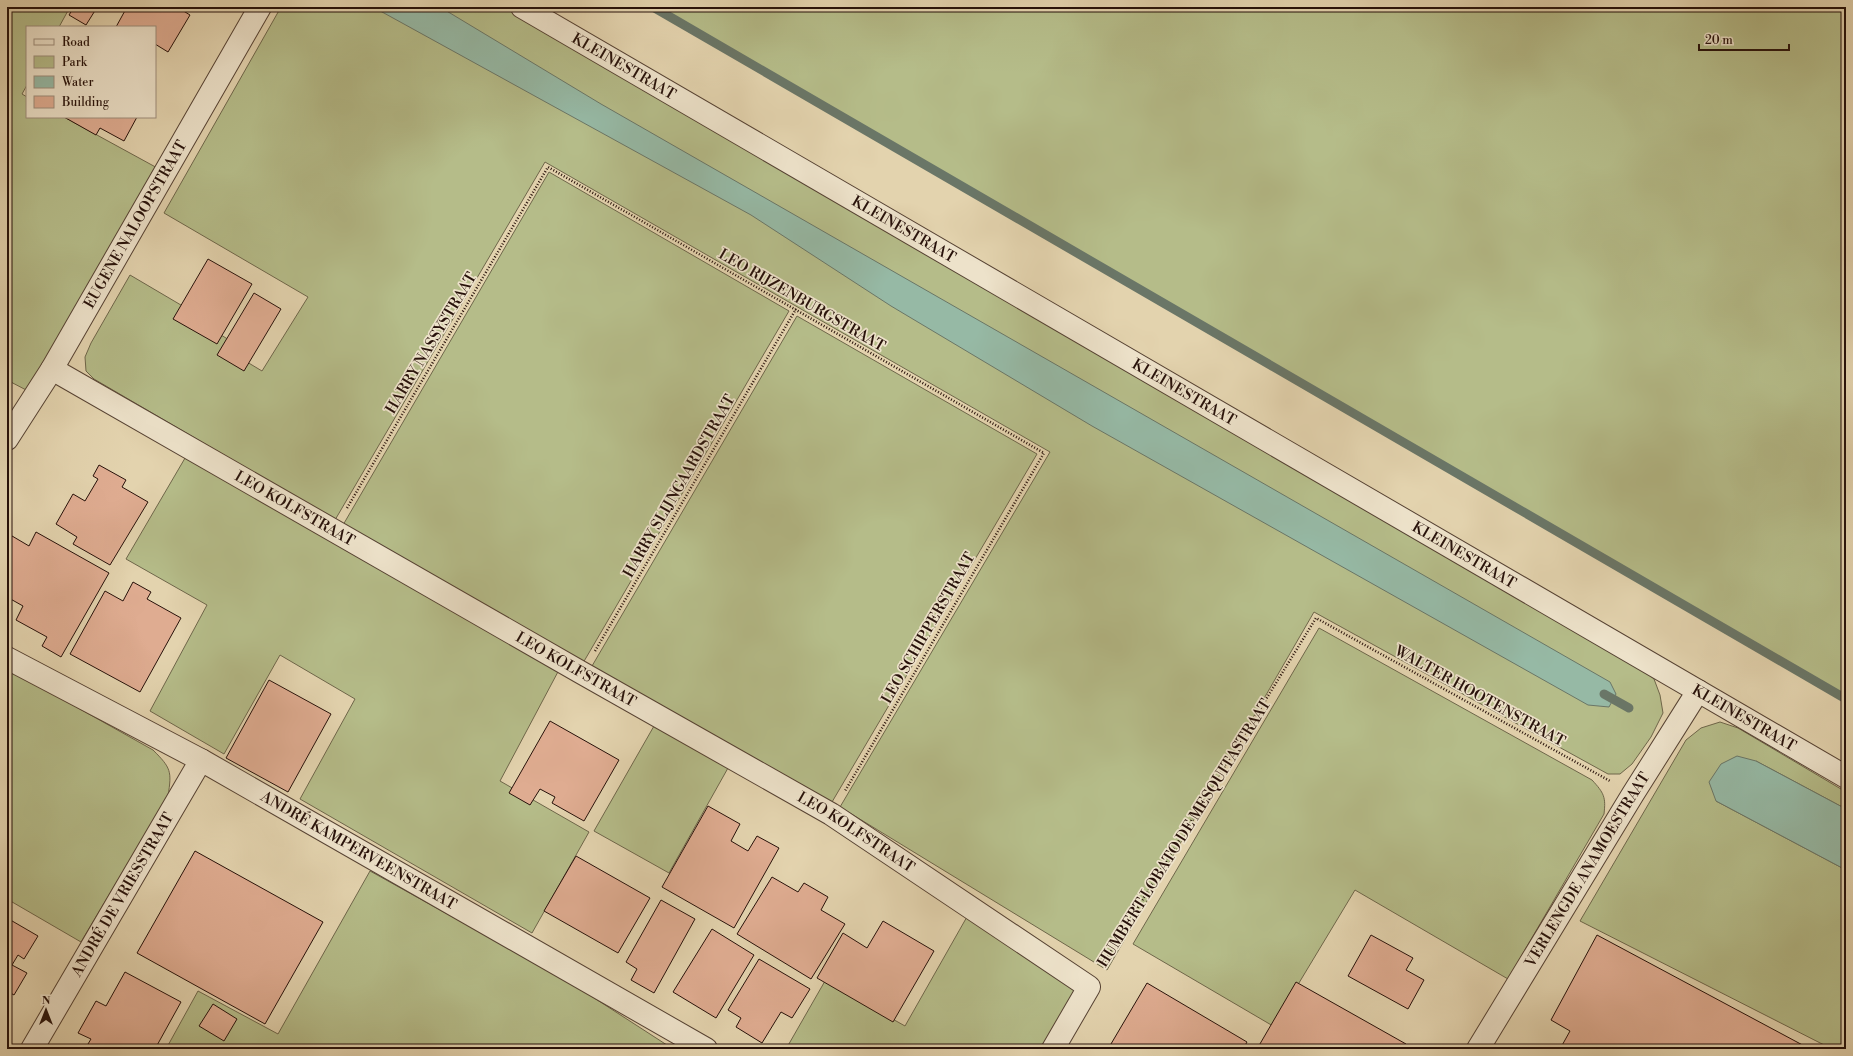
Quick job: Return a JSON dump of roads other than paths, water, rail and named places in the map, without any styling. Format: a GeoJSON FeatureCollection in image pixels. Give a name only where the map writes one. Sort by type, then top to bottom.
{"type":"FeatureCollection","features":[{"type":"Feature","properties":{"kind":"street","name":"EUGENE NALOOPSTRAAT"},"geometry":{"type":"LineString","coordinates":[[7,439],[52,369],[260,7]]}},
{"type":"Feature","properties":{"kind":"street","name":"KLEINESTRAAT"},"geometry":{"type":"LineString","coordinates":[[522,7],[1846,777]]}},
{"type":"Feature","properties":{"kind":"street","name":"LEO KOLFSTRAAT"},"geometry":{"type":"LineString","coordinates":[[52,369],[582,674],[831,814],[1089,986],[1053,1049]]}},
{"type":"Feature","properties":{"kind":"street","name":"ANDRÉ KAMPERVEENSTRAAT"},"geometry":{"type":"LineString","coordinates":[[7,658],[201,760],[706,1049]]}},
{"type":"Feature","properties":{"kind":"street","name":"VERLENGDE ANAMOESTRAAT"},"geometry":{"type":"LineString","coordinates":[[1478,1049],[1633,794],[1698,691]]}},
{"type":"Feature","properties":{"kind":"street","name":"ANDRÉ DE VRIESSTRAAT"},"geometry":{"type":"LineString","coordinates":[[32,1049],[201,760]]}},
{"type":"Feature","properties":{"kind":"water"},"geometry":{"type":"Polygon","coordinates":[[[373,7],[440,7],[601,104],[1610,682],[1616,694],[1609,707],[1588,705],[1092,426],[891,306],[751,215],[373,7]]]}},
{"type":"Feature","properties":{"kind":"water"},"geometry":{"type":"Polygon","coordinates":[[[1737,756],[1756,761],[1846,809],[1846,870],[1716,801],[1709,782],[1721,764],[1737,756]]]}},
{"type":"Feature","properties":{"kind":"waterway"},"geometry":{"type":"LineString","coordinates":[[653,7],[1846,699]]}},
{"type":"Feature","properties":{"kind":"waterway"},"geometry":{"type":"LineString","coordinates":[[1604,694],[1629,708]]}}]}
